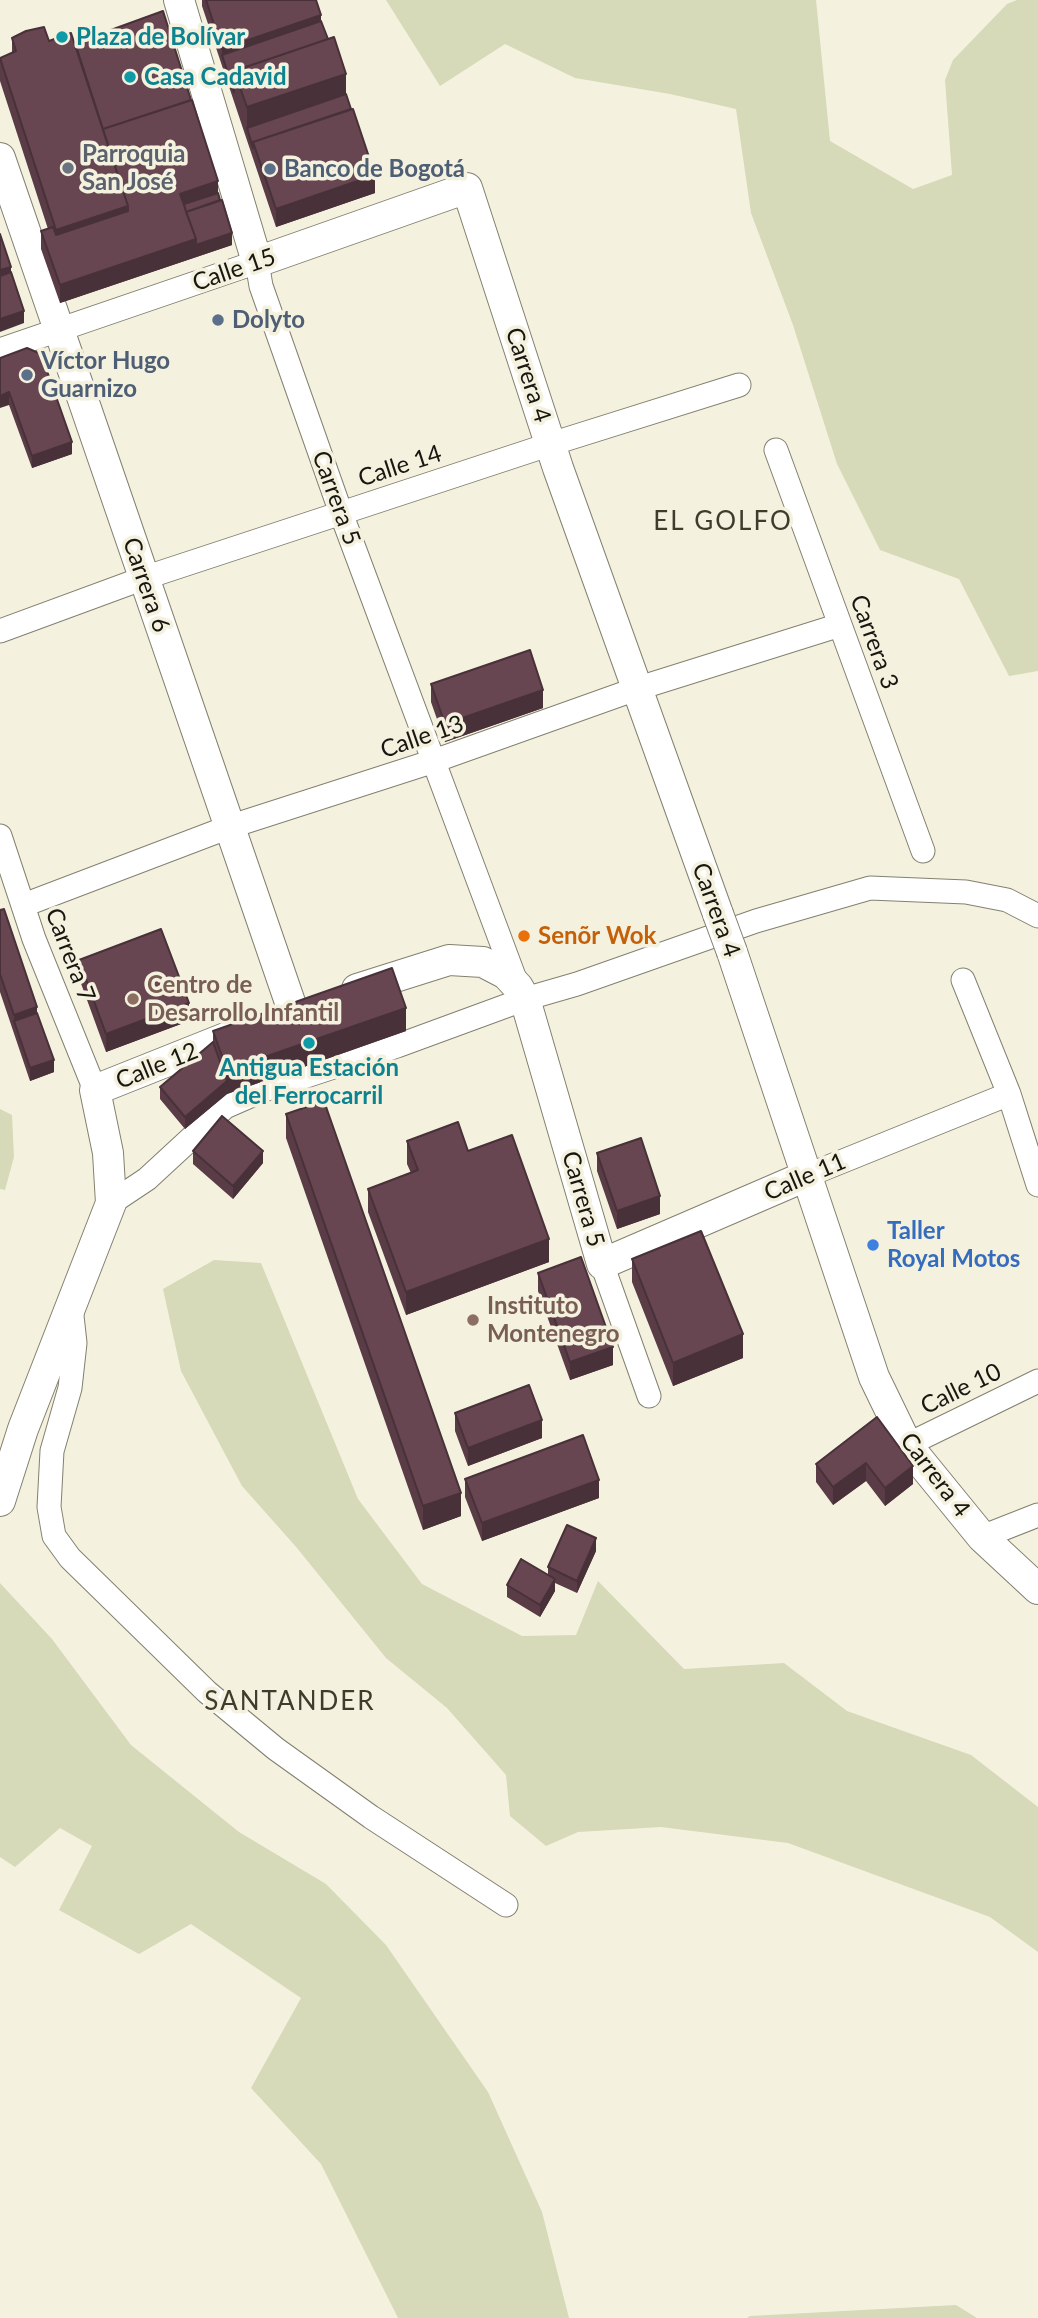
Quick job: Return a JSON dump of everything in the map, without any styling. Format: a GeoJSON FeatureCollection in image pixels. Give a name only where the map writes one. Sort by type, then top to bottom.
{"type":"FeatureCollection","features":[{"type":"Feature","properties":{"kind":"main road","name":"Carrera 5"},"geometry":{"type":"LineString","coordinates":[[178,0],[257,262]]}},
{"type":"Feature","properties":{"kind":"main road","name":"Carrera 6"},"geometry":{"type":"LineString","coordinates":[[0,158],[229,827],[313,1004]]}},
{"type":"Feature","properties":{"kind":"main road","name":"Calle 15"},"geometry":{"type":"LineString","coordinates":[[257,262],[467,188]]}},
{"type":"Feature","properties":{"kind":"main road","name":"Carrera 4"},"geometry":{"type":"LineString","coordinates":[[467,188],[551,444],[636,689],[732,952],[874,1377],[907,1445],[982,1537],[1038,1589]]}},
{"type":"Feature","properties":{"kind":"main road","name":"Calle 12"},"geometry":{"type":"LineString","coordinates":[[95,1090],[313,1004],[449,960],[483,962],[506,974],[521,993]]}},
{"type":"Feature","properties":{"kind":"main road","name":"Carrera 5"},"geometry":{"type":"LineString","coordinates":[[521,993],[602,1264]]}},
{"type":"Feature","properties":{"kind":"main road"},"geometry":{"type":"LineString","coordinates":[[0,1501],[23,1429],[111,1203],[108,1153],[95,1090]]}},
{"type":"Feature","properties":{"kind":"main road","name":"Calle 11"},"geometry":{"type":"LineString","coordinates":[[602,1264],[806,1176]]}},
{"type":"Feature","properties":{"kind":"street","name":"Calle 15"},"geometry":{"type":"LineString","coordinates":[[0,350],[257,262]]}},
{"type":"Feature","properties":{"kind":"street","name":"Carrera 5"},"geometry":{"type":"LineString","coordinates":[[257,262],[261,286],[341,513],[521,993]]}},
{"type":"Feature","properties":{"kind":"street","name":"Calle 14"},"geometry":{"type":"LineString","coordinates":[[0,631],[144,578],[739,385]]}},
{"type":"Feature","properties":{"kind":"street","name":"Carrera 3"},"geometry":{"type":"LineString","coordinates":[[776,450],[923,851]]}},
{"type":"Feature","properties":{"kind":"street","name":"Calle 13"},"geometry":{"type":"LineString","coordinates":[[24,905],[229,827],[434,761],[636,689],[840,625]]}},
{"type":"Feature","properties":{"kind":"street","name":"Carrera 7"},"geometry":{"type":"LineString","coordinates":[[0,836],[34,939],[95,1090]]}},
{"type":"Feature","properties":{"kind":"street"},"geometry":{"type":"LineString","coordinates":[[111,1203],[147,1179],[225,1107],[264,1090],[397,1046],[521,993],[577,984],[756,921],[870,888],[966,892],[1007,900],[1038,916]]}},
{"type":"Feature","properties":{"kind":"street"},"geometry":{"type":"LineString","coordinates":[[963,980],[1009,1094],[1038,1185]]}},
{"type":"Feature","properties":{"kind":"street","name":"Calle 11"},"geometry":{"type":"LineString","coordinates":[[806,1176],[1009,1094]]}},
{"type":"Feature","properties":{"kind":"street","name":"Carrera 5"},"geometry":{"type":"LineString","coordinates":[[602,1264],[649,1396]]}},
{"type":"Feature","properties":{"kind":"street"},"geometry":{"type":"LineString","coordinates":[[71,1304],[75,1343],[70,1388],[52,1451],[49,1507],[54,1536],[70,1559],[207,1692],[276,1749],[371,1817],[506,1905]]}},
{"type":"Feature","properties":{"kind":"street","name":"Calle 10"},"geometry":{"type":"LineString","coordinates":[[907,1445],[1038,1381]]}},
{"type":"Feature","properties":{"kind":"street"},"geometry":{"type":"LineString","coordinates":[[982,1537],[1038,1515]]}},
{"type":"Feature","properties":{"kind":"green space"},"geometry":{"type":"Polygon","coordinates":[[[386,0],[816,0],[830,141],[913,189],[952,175],[945,80],[953,60],[1007,4],[1017,0],[1038,0],[1038,671],[1009,676],[959,579],[880,550],[837,464],[793,325],[751,213],[736,109],[670,94],[575,78],[505,44],[440,86],[386,0]]]}},
{"type":"Feature","properties":{"kind":"green space"},"geometry":{"type":"Polygon","coordinates":[[[0,1109],[12,1115],[14,1157],[5,1190],[0,1189],[0,1109]]]}},
{"type":"Feature","properties":{"kind":"green space"},"geometry":{"type":"Polygon","coordinates":[[[214,1260],[261,1263],[358,1499],[422,1584],[522,1636],[576,1635],[598,1581],[684,1669],[784,1663],[847,1711],[971,1755],[1038,1807],[1038,1952],[990,1917],[788,1843],[661,1827],[578,1832],[546,1846],[510,1816],[506,1775],[447,1708],[386,1658],[297,1548],[242,1486],[181,1371],[163,1289],[214,1260]]]}},
{"type":"Feature","properties":{"kind":"green space"},"geometry":{"type":"Polygon","coordinates":[[[0,1583],[52,1639],[131,1745],[239,1832],[326,1884],[386,1945],[488,2092],[542,2212],[569,2318],[398,2318],[321,2164],[251,2088],[301,1998],[191,1924],[139,1954],[59,1910],[92,1846],[60,1828],[15,1867],[0,1857],[0,1583]]]}},
{"type":"Feature","properties":{"kind":"green space"},"geometry":{"type":"Polygon","coordinates":[[[956,2305],[977,2318],[747,2318],[750,2316],[956,2305]]]}},
{"type":"Feature","properties":{"kind":"building"},"geometry":{"type":"Polygon","coordinates":[[[206,0],[316,0],[321,15],[222,49],[206,0]]]}},
{"type":"Feature","properties":{"kind":"building","name":"Casa Cadavid"},"geometry":{"type":"Polygon","coordinates":[[[163,11],[191,100],[103,129],[75,43],[163,11]]]}},
{"type":"Feature","properties":{"kind":"building"},"geometry":{"type":"Polygon","coordinates":[[[321,21],[328,39],[234,71],[234,92],[222,55],[321,21]]]}},
{"type":"Feature","properties":{"kind":"building","name":"Parroquia San José"},"geometry":{"type":"Polygon","coordinates":[[[44,27],[49,41],[71,33],[128,206],[56,230],[0,58],[16,51],[12,38],[44,27]]]}},
{"type":"Feature","properties":{"kind":"building"},"geometry":{"type":"Polygon","coordinates":[[[334,37],[346,74],[247,107],[234,71],[334,37]]]}},
{"type":"Feature","properties":{"kind":"building"},"geometry":{"type":"Polygon","coordinates":[[[346,94],[351,109],[253,142],[253,148],[247,128],[346,94]]]}},
{"type":"Feature","properties":{"kind":"building"},"geometry":{"type":"Polygon","coordinates":[[[192,100],[218,181],[180,194],[196,239],[60,285],[41,231],[53,227],[56,235],[128,211],[103,129],[192,100]]]}},
{"type":"Feature","properties":{"kind":"building"},"geometry":{"type":"Polygon","coordinates":[[[353,109],[375,175],[276,209],[253,142],[353,109]]]}},
{"type":"Feature","properties":{"kind":"building"},"geometry":{"type":"Polygon","coordinates":[[[218,193],[220,200],[186,212],[184,204],[218,193]]]}},
{"type":"Feature","properties":{"kind":"building"},"geometry":{"type":"Polygon","coordinates":[[[222,200],[232,233],[196,245],[186,212],[222,200]]]}},
{"type":"Feature","properties":{"kind":"building"},"geometry":{"type":"Polygon","coordinates":[[[0,234],[11,267],[0,270],[0,234]]]}},
{"type":"Feature","properties":{"kind":"building"},"geometry":{"type":"Polygon","coordinates":[[[11,272],[24,311],[0,319],[0,276],[11,272]]]}},
{"type":"Feature","properties":{"kind":"building"},"geometry":{"type":"Polygon","coordinates":[[[27,348],[41,354],[72,442],[32,456],[9,392],[0,396],[0,358],[27,348]]]}},
{"type":"Feature","properties":{"kind":"building"},"geometry":{"type":"Polygon","coordinates":[[[530,650],[543,690],[445,724],[431,684],[530,650]]]}},
{"type":"Feature","properties":{"kind":"building"},"geometry":{"type":"Polygon","coordinates":[[[4,909],[37,1007],[14,1015],[0,974],[0,910],[4,909]]]}},
{"type":"Feature","properties":{"kind":"building"},"geometry":{"type":"Polygon","coordinates":[[[161,929],[189,1003],[106,1034],[79,960],[161,929]]]}},
{"type":"Feature","properties":{"kind":"building"},"geometry":{"type":"Polygon","coordinates":[[[392,968],[406,1008],[227,1070],[213,1031],[392,968]]]}},
{"type":"Feature","properties":{"kind":"building"},"geometry":{"type":"Polygon","coordinates":[[[37,1013],[54,1060],[30,1068],[14,1021],[37,1013]]]}},
{"type":"Feature","properties":{"kind":"building"},"geometry":{"type":"Polygon","coordinates":[[[213,1042],[227,1081],[185,1117],[160,1087],[213,1042]]]}},
{"type":"Feature","properties":{"kind":"building"},"geometry":{"type":"Polygon","coordinates":[[[324,1101],[461,1493],[423,1506],[286,1114],[324,1101]]]}},
{"type":"Feature","properties":{"kind":"building"},"geometry":{"type":"Polygon","coordinates":[[[222,1116],[263,1151],[233,1186],[193,1151],[222,1116]]]}},
{"type":"Feature","properties":{"kind":"building"},"geometry":{"type":"Polygon","coordinates":[[[458,1122],[468,1151],[512,1135],[549,1239],[406,1292],[368,1189],[418,1170],[407,1141],[458,1122]]]}},
{"type":"Feature","properties":{"kind":"building"},"geometry":{"type":"Polygon","coordinates":[[[641,1138],[660,1196],[617,1211],[597,1153],[641,1138]]]}},
{"type":"Feature","properties":{"kind":"building"},"geometry":{"type":"Polygon","coordinates":[[[701,1231],[743,1334],[673,1363],[632,1259],[701,1231]]]}},
{"type":"Feature","properties":{"kind":"building"},"geometry":{"type":"Polygon","coordinates":[[[581,1257],[613,1347],[570,1362],[538,1273],[581,1257]]]}},
{"type":"Feature","properties":{"kind":"building"},"geometry":{"type":"Polygon","coordinates":[[[529,1385],[542,1420],[468,1448],[455,1413],[529,1385]]]}},
{"type":"Feature","properties":{"kind":"building"},"geometry":{"type":"Polygon","coordinates":[[[877,1417],[913,1466],[885,1488],[866,1463],[833,1487],[816,1464],[877,1417]]]}},
{"type":"Feature","properties":{"kind":"building"},"geometry":{"type":"Polygon","coordinates":[[[583,1435],[599,1480],[482,1523],[465,1479],[583,1435]]]}},
{"type":"Feature","properties":{"kind":"building"},"geometry":{"type":"Polygon","coordinates":[[[567,1525],[596,1538],[577,1581],[548,1567],[567,1525]]]}},
{"type":"Feature","properties":{"kind":"building"},"geometry":{"type":"Polygon","coordinates":[[[521,1559],[555,1579],[540,1605],[507,1585],[521,1559]]]}},
{"type":"Feature","properties":{"kind":"place","name":"Plaza de Bolívar"},"geometry":{"type":"Point","coordinates":[62,37]}},
{"type":"Feature","properties":{"kind":"place","name":"Casa Cadavid"},"geometry":{"type":"Point","coordinates":[130,77]}},
{"type":"Feature","properties":{"kind":"place","name":"Parroquia San José"},"geometry":{"type":"Point","coordinates":[68,168]}},
{"type":"Feature","properties":{"kind":"place","name":"Banco de Bogotá"},"geometry":{"type":"Point","coordinates":[270,169]}},
{"type":"Feature","properties":{"kind":"place","name":"Dolyto"},"geometry":{"type":"Point","coordinates":[218,320]}},
{"type":"Feature","properties":{"kind":"place","name":"Víctor Hugo Guarnizo"},"geometry":{"type":"Point","coordinates":[27,375]}},
{"type":"Feature","properties":{"kind":"place","name":"Senõr Wok"},"geometry":{"type":"Point","coordinates":[524,936]}},
{"type":"Feature","properties":{"kind":"place","name":"Centro de Desarrollo Infantil"},"geometry":{"type":"Point","coordinates":[133,999]}},
{"type":"Feature","properties":{"kind":"place","name":"Antigua Estación del Ferrocarril"},"geometry":{"type":"Point","coordinates":[309,1043]}},
{"type":"Feature","properties":{"kind":"place","name":"Taller Royal Motos"},"geometry":{"type":"Point","coordinates":[873,1245]}},
{"type":"Feature","properties":{"kind":"place","name":"Instituto Montenegro"},"geometry":{"type":"Point","coordinates":[473,1320]}},
{"type":"Feature","properties":{"kind":"district","name":"EL GOLFO"},"geometry":{"type":"Point","coordinates":[723,522]}},
{"type":"Feature","properties":{"kind":"district","name":"SANTANDER"},"geometry":{"type":"Point","coordinates":[290,1702]}}]}
